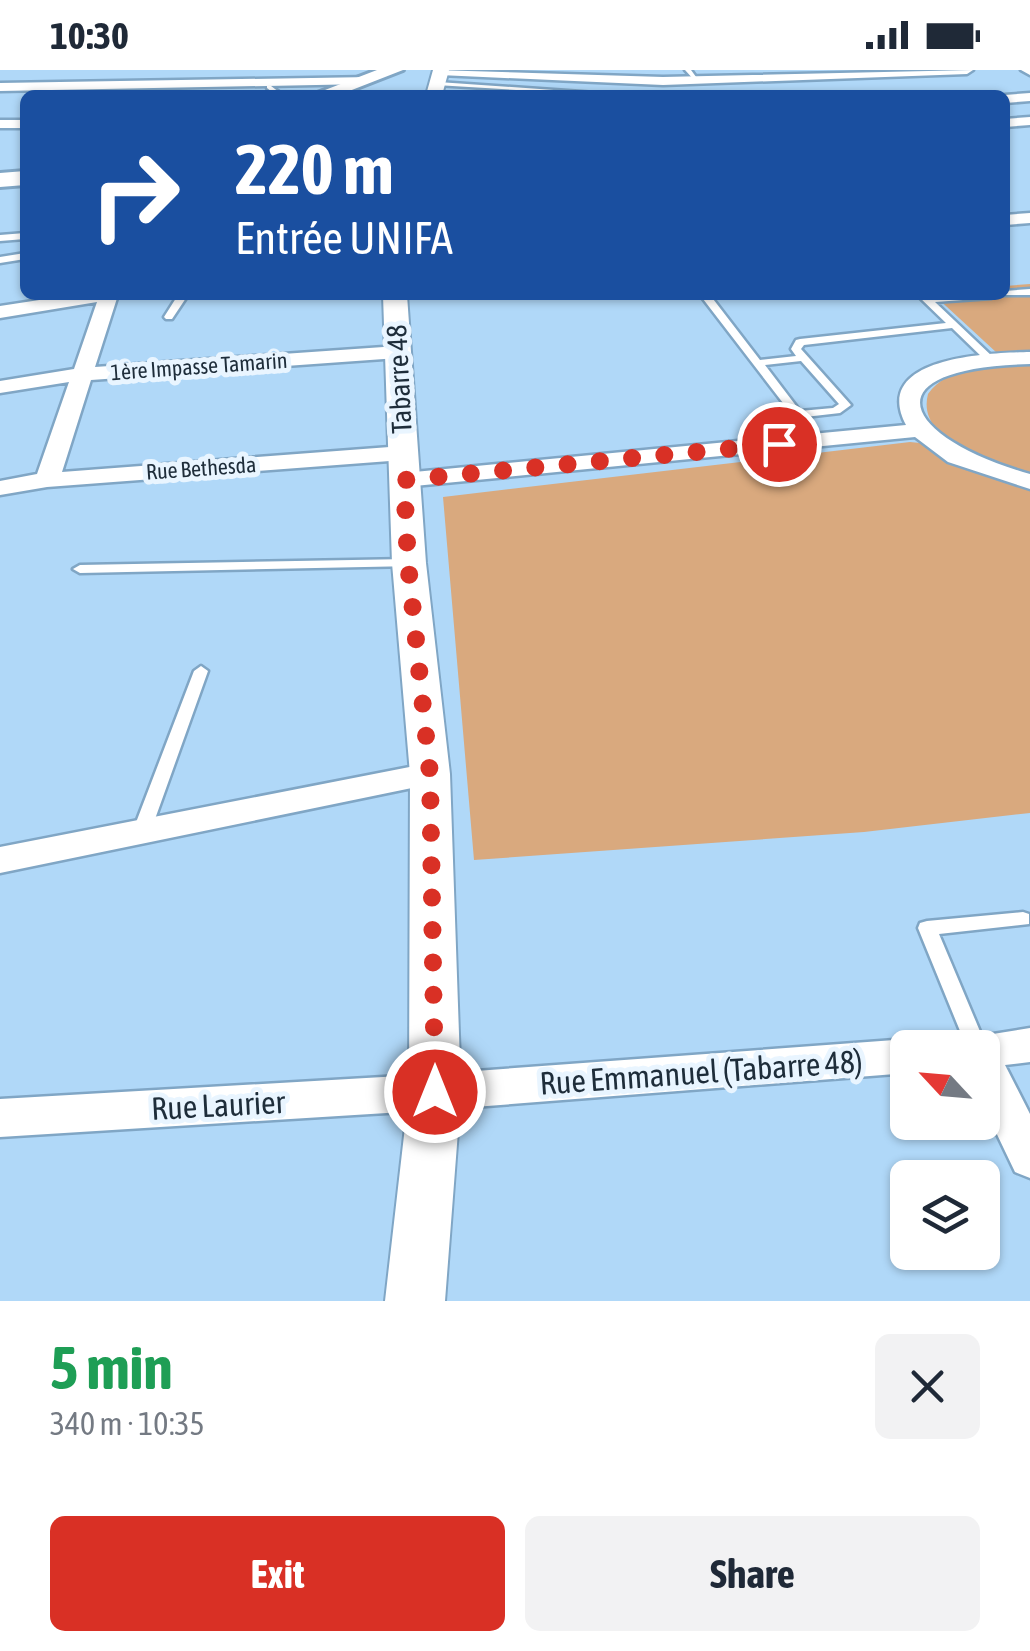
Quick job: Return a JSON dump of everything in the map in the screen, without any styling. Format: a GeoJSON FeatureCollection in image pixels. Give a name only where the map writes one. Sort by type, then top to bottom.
{"type":"FeatureCollection","features":[{"type":"Feature","properties":{"kind":"main road"},"geometry":{"type":"LineString","coordinates":[[334,90],[377,73]]}},
{"type":"Feature","properties":{"kind":"street"},"geometry":{"type":"LineString","coordinates":[[438,78],[967,70]]}},
{"type":"Feature","properties":{"kind":"street"},"geometry":{"type":"LineString","coordinates":[[0,87],[377,73]]}},
{"type":"Feature","properties":{"kind":"street"},"geometry":{"type":"LineString","coordinates":[[0,110],[16,87]]}},
{"type":"Feature","properties":{"kind":"street"},"geometry":{"type":"LineString","coordinates":[[0,312],[77,300]]}},
{"type":"Feature","properties":{"kind":"street"},"geometry":{"type":"LineString","coordinates":[[47,480],[107,300]]}},
{"type":"Feature","properties":{"kind":"street","name":"Tabarre 48"},"geometry":{"type":"LineString","coordinates":[[395,300],[408,563],[430,774],[435,1092],[415,1301]]}},
{"type":"Feature","properties":{"kind":"street","name":"1ère Impasse Tamarin"},"geometry":{"type":"LineString","coordinates":[[0,387],[81,374],[398,352]]}},
{"type":"Feature","properties":{"kind":"street"},"geometry":{"type":"LineString","coordinates":[[1030,358],[990,358],[954,364],[927,374],[912,390],[908,410],[920,430],[947,451],[1030,482]]}},
{"type":"Feature","properties":{"kind":"street","name":"Rue Bethesda"},"geometry":{"type":"LineString","coordinates":[[0,488],[47,480],[404,466],[920,430]]}},
{"type":"Feature","properties":{"kind":"street"},"geometry":{"type":"LineString","coordinates":[[0,860],[430,774]]}},
{"type":"Feature","properties":{"kind":"street"},"geometry":{"type":"LineString","coordinates":[[1000,1047],[1030,1045]]}},
{"type":"Feature","properties":{"kind":"street","name":"Rue Emmanuel (Tabarre 48)"},"geometry":{"type":"LineString","coordinates":[[435,1092],[890,1057]]}},
{"type":"Feature","properties":{"kind":"street","name":"Rue Laurier"},"geometry":{"type":"LineString","coordinates":[[0,1118],[435,1092]]}},
{"type":"Feature","properties":{"kind":"street"},"geometry":{"type":"LineString","coordinates":[[1000,1097],[1030,1158]]}},
{"type":"Feature","properties":{"kind":"lane"},"geometry":{"type":"LineString","coordinates":[[438,78],[550,90]]}},
{"type":"Feature","properties":{"kind":"lane"},"geometry":{"type":"LineString","coordinates":[[169,317],[180,300]]}},
{"type":"Feature","properties":{"kind":"lane"},"geometry":{"type":"LineString","coordinates":[[709,300],[817,440]]}},
{"type":"Feature","properties":{"kind":"lane"},"geometry":{"type":"LineString","coordinates":[[927,300],[990,358]]}},
{"type":"Feature","properties":{"kind":"lane"},"geometry":{"type":"LineString","coordinates":[[798,414],[836,411],[845,405],[796,345],[808,339],[954,326]]}},
{"type":"Feature","properties":{"kind":"lane"},"geometry":{"type":"LineString","coordinates":[[758,364],[803,358]]}},
{"type":"Feature","properties":{"kind":"lane"},"geometry":{"type":"LineString","coordinates":[[80,569],[408,563]]}},
{"type":"Feature","properties":{"kind":"lane"},"geometry":{"type":"LineString","coordinates":[[141,833],[201,670]]}},
{"type":"Feature","properties":{"kind":"lane"},"geometry":{"type":"LineString","coordinates":[[972,1030],[927,928],[1022,918]]}},
{"type":"Feature","properties":{"kind":"shaded area"},"geometry":{"type":"Polygon","coordinates":[[[1030,284],[1030,356],[997,353],[939,300],[1010,300],[1010,286],[1030,284]]]}},
{"type":"Feature","properties":{"kind":"shaded area"},"geometry":{"type":"Polygon","coordinates":[[[1030,363],[1030,475],[962,449],[934,426],[927,411],[928,394],[938,384],[974,368],[1030,363]]]}},
{"type":"Feature","properties":{"kind":"shaded area"},"geometry":{"type":"Polygon","coordinates":[[[910,442],[930,444],[1030,483],[1030,813],[864,832],[474,860],[443,497],[910,442]]]}},
{"type":"Feature","properties":{"kind":"route"},"geometry":{"type":"LineString","coordinates":[[435,1092],[430,774],[408,563],[404,480],[779,444]]}}]}
